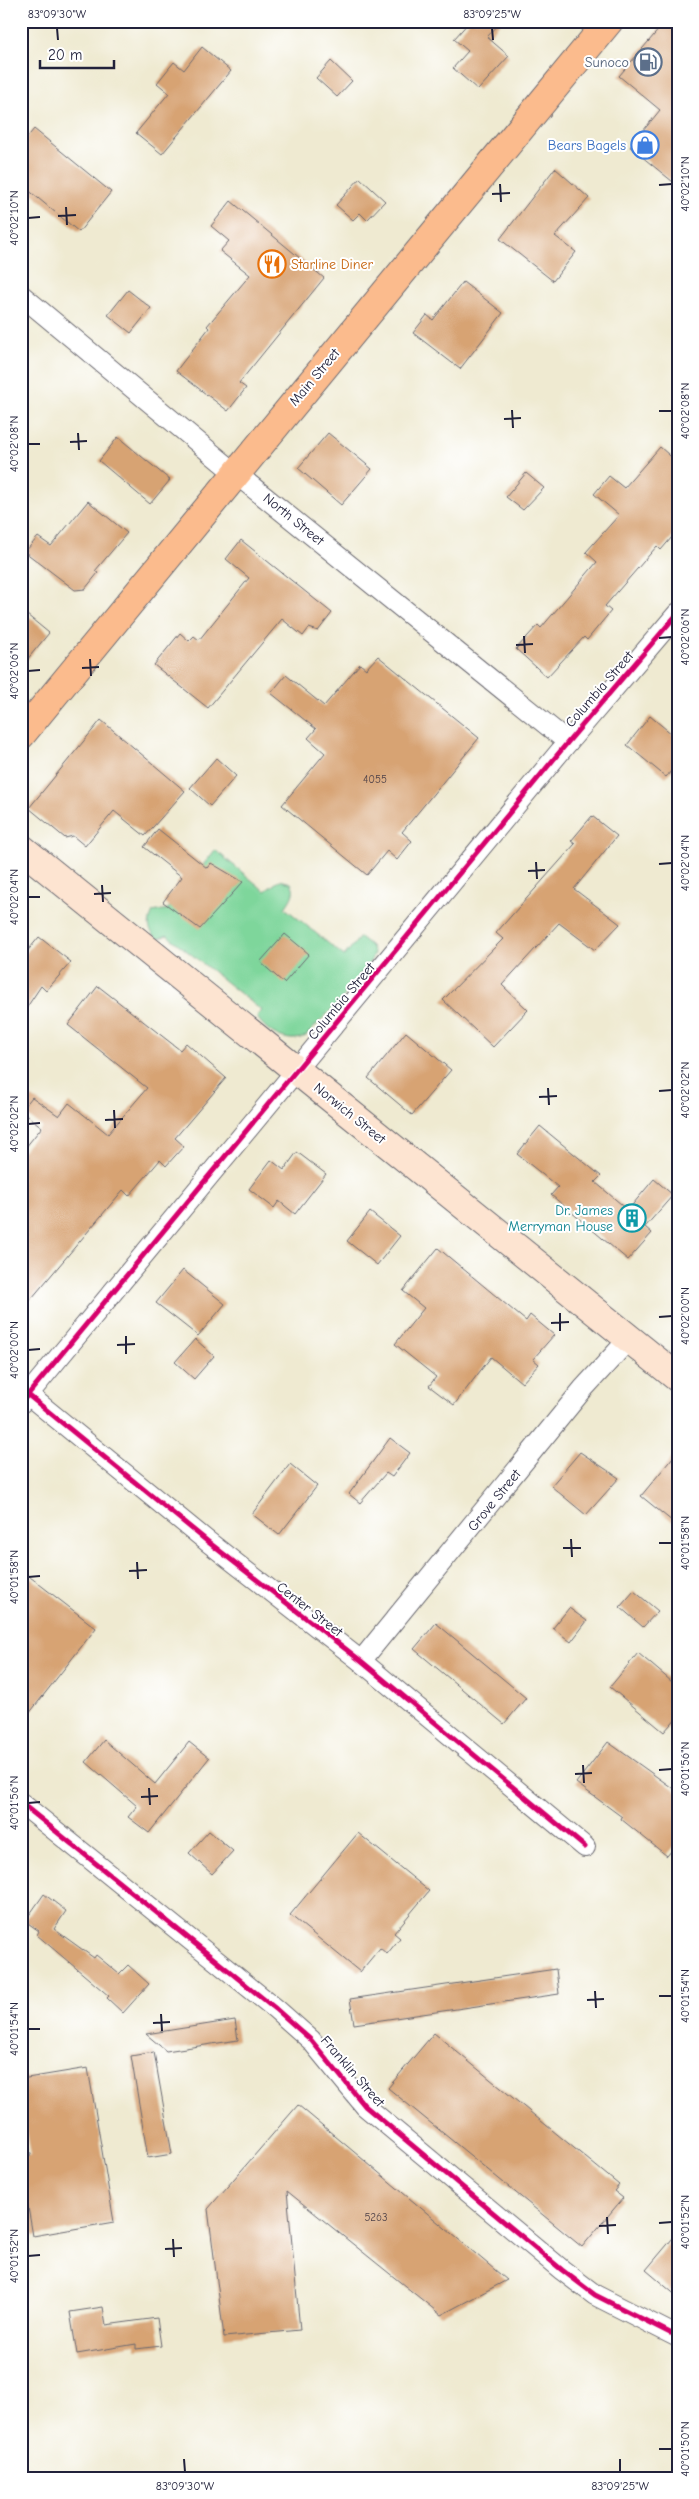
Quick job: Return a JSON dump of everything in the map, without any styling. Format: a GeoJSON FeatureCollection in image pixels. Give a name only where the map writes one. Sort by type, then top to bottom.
{"type":"FeatureCollection","features":[{"type":"Feature","properties":{"kind":"main road","name":"Main Street"},"geometry":{"type":"LineString","coordinates":[[21,736],[235,473],[609,21]]}},
{"type":"Feature","properties":{"kind":"main road","name":"Norwich Street"},"geometry":{"type":"LineString","coordinates":[[21,848],[576,1295],[628,1340],[678,1378]]}},
{"type":"Feature","properties":{"kind":"street","name":"North Street"},"geometry":{"type":"LineString","coordinates":[[21,295],[235,473],[568,742]]}},
{"type":"Feature","properties":{"kind":"street","name":"Columbia Street"},"geometry":{"type":"LineString","coordinates":[[23,1395],[116,1290],[568,742],[678,613]]}},
{"type":"Feature","properties":{"kind":"street","name":"Grove Street"},"geometry":{"type":"LineString","coordinates":[[361,1661],[583,1389],[628,1340]]}},
{"type":"Feature","properties":{"kind":"street","name":"Center Street"},"geometry":{"type":"LineString","coordinates":[[23,1395],[206,1541],[361,1661],[585,1847]]}},
{"type":"Feature","properties":{"kind":"street","name":"Franklin Street"},"geometry":{"type":"LineString","coordinates":[[21,1803],[276,2009],[311,2040],[372,2112],[562,2270],[595,2296],[678,2337]]}},
{"type":"Feature","properties":{"kind":"green space"},"geometry":{"type":"Polygon","coordinates":[[[215,850],[265,891],[280,880],[291,883],[293,893],[285,908],[344,956],[360,937],[371,946],[374,953],[363,974],[306,1036],[292,1039],[285,1038],[266,1028],[257,1017],[261,1010],[167,935],[158,939],[150,930],[149,924],[153,912],[168,909],[215,850]]]}},
{"type":"Feature","properties":{"kind":"building"},"geometry":{"type":"Polygon","coordinates":[[[470,21],[502,21],[487,37],[509,56],[478,90],[453,68],[468,51],[454,39],[470,21]]]}},
{"type":"Feature","properties":{"kind":"building"},"geometry":{"type":"Polygon","coordinates":[[[666,21],[678,21],[678,186],[630,147],[660,110],[619,76],[666,21]]]}},
{"type":"Feature","properties":{"kind":"building"},"geometry":{"type":"Polygon","coordinates":[[[202,47],[231,71],[162,154],[136,133],[169,93],[157,83],[174,62],[184,70],[202,47]]]}},
{"type":"Feature","properties":{"kind":"building"},"geometry":{"type":"Polygon","coordinates":[[[331,61],[352,81],[337,97],[316,78],[331,61]]]}},
{"type":"Feature","properties":{"kind":"building"},"geometry":{"type":"Polygon","coordinates":[[[34,129],[111,192],[79,232],[21,184],[21,145],[34,129]]]}},
{"type":"Feature","properties":{"kind":"building"},"geometry":{"type":"Polygon","coordinates":[[[555,168],[589,198],[555,236],[576,252],[553,281],[500,239],[555,168]]]}},
{"type":"Feature","properties":{"kind":"building"},"geometry":{"type":"Polygon","coordinates":[[[360,178],[385,201],[367,220],[360,213],[353,220],[336,205],[360,178]]]}},
{"type":"Feature","properties":{"kind":"building"},"geometry":{"type":"Polygon","coordinates":[[[231,201],[324,278],[239,383],[246,388],[228,411],[176,371],[209,328],[207,326],[250,275],[220,251],[229,241],[211,226],[231,201]]]}},
{"type":"Feature","properties":{"kind":"building"},"geometry":{"type":"Polygon","coordinates":[[[463,282],[503,313],[460,369],[413,333],[427,315],[433,320],[463,282]]]}},
{"type":"Feature","properties":{"kind":"building"},"geometry":{"type":"Polygon","coordinates":[[[128,290],[151,308],[131,333],[108,315],[128,290]]]}},
{"type":"Feature","properties":{"kind":"building"},"geometry":{"type":"Polygon","coordinates":[[[328,433],[372,469],[341,505],[298,468],[328,433]]]}},
{"type":"Feature","properties":{"kind":"building"},"geometry":{"type":"Polygon","coordinates":[[[118,437],[170,480],[150,504],[99,461],[118,437]]]}},
{"type":"Feature","properties":{"kind":"building"},"geometry":{"type":"Polygon","coordinates":[[[660,447],[678,463],[678,530],[661,550],[657,546],[605,606],[611,611],[587,640],[584,637],[547,677],[516,649],[538,625],[541,628],[597,562],[586,552],[619,515],[594,494],[609,476],[624,488],[660,447]]]}},
{"type":"Feature","properties":{"kind":"building"},"geometry":{"type":"Polygon","coordinates":[[[526,473],[544,488],[523,510],[506,497],[526,473]]]}},
{"type":"Feature","properties":{"kind":"building"},"geometry":{"type":"Polygon","coordinates":[[[88,501],[127,533],[95,571],[98,573],[85,589],[75,590],[25,552],[38,537],[51,546],[88,501]]]}},
{"type":"Feature","properties":{"kind":"building"},"geometry":{"type":"Polygon","coordinates":[[[241,540],[332,613],[318,631],[309,628],[303,636],[282,619],[208,708],[154,665],[180,633],[189,641],[194,636],[199,640],[249,578],[226,559],[241,540]]]}},
{"type":"Feature","properties":{"kind":"building"},"geometry":{"type":"Polygon","coordinates":[[[21,610],[49,633],[21,667],[21,610]]]}},
{"type":"Feature","properties":{"kind":"building"},"geometry":{"type":"Polygon","coordinates":[[[378,656],[479,738],[402,832],[412,841],[397,860],[387,851],[367,875],[282,805],[325,753],[308,738],[316,729],[271,693],[286,675],[324,706],[360,664],[366,669],[378,656]]]}},
{"type":"Feature","properties":{"kind":"building"},"geometry":{"type":"Polygon","coordinates":[[[650,716],[678,739],[678,763],[666,777],[627,745],[650,716]]]}},
{"type":"Feature","properties":{"kind":"building"},"geometry":{"type":"Polygon","coordinates":[[[101,720],[185,791],[145,836],[114,811],[85,846],[73,836],[65,838],[29,808],[101,720]]]}},
{"type":"Feature","properties":{"kind":"building"},"geometry":{"type":"Polygon","coordinates":[[[216,758],[236,776],[210,806],[190,788],[216,758]]]}},
{"type":"Feature","properties":{"kind":"building"},"geometry":{"type":"Polygon","coordinates":[[[592,816],[617,836],[574,889],[620,924],[595,950],[559,923],[502,985],[528,1010],[493,1047],[443,1000],[503,939],[496,933],[575,844],[571,841],[592,816]]]}},
{"type":"Feature","properties":{"kind":"building"},"geometry":{"type":"Polygon","coordinates":[[[158,829],[207,868],[211,863],[243,882],[200,929],[163,902],[182,877],[144,847],[158,829]]]}},
{"type":"Feature","properties":{"kind":"building"},"geometry":{"type":"Polygon","coordinates":[[[285,934],[309,954],[284,983],[260,962],[285,934]]]}},
{"type":"Feature","properties":{"kind":"building"},"geometry":{"type":"Polygon","coordinates":[[[39,937],[71,962],[46,991],[41,986],[21,1016],[21,959],[39,937]]]}},
{"type":"Feature","properties":{"kind":"building"},"geometry":{"type":"Polygon","coordinates":[[[98,986],[180,1050],[186,1043],[226,1078],[175,1138],[184,1146],[166,1166],[160,1160],[129,1196],[123,1190],[21,1311],[21,1153],[42,1127],[21,1111],[32,1097],[59,1116],[69,1103],[108,1134],[147,1088],[68,1025],[98,986]]]}},
{"type":"Feature","properties":{"kind":"building"},"geometry":{"type":"Polygon","coordinates":[[[406,1032],[451,1070],[412,1115],[368,1078],[406,1032]]]}},
{"type":"Feature","properties":{"kind":"building"},"geometry":{"type":"Polygon","coordinates":[[[540,1126],[601,1176],[595,1182],[628,1210],[654,1179],[673,1195],[645,1227],[652,1233],[628,1260],[551,1195],[558,1187],[517,1154],[540,1126]]]}},
{"type":"Feature","properties":{"kind":"building"},"geometry":{"type":"Polygon","coordinates":[[[297,1152],[326,1174],[295,1214],[279,1201],[274,1208],[249,1189],[271,1160],[284,1170],[297,1152]]]}},
{"type":"Feature","properties":{"kind":"building"},"geometry":{"type":"Polygon","coordinates":[[[370,1212],[400,1236],[377,1265],[347,1241],[370,1212]]]}},
{"type":"Feature","properties":{"kind":"building"},"geometry":{"type":"Polygon","coordinates":[[[438,1248],[526,1321],[530,1315],[554,1335],[533,1359],[539,1364],[522,1383],[491,1357],[454,1405],[429,1386],[436,1377],[395,1344],[424,1308],[403,1291],[438,1248]]]}},
{"type":"Feature","properties":{"kind":"building"},"geometry":{"type":"Polygon","coordinates":[[[183,1270],[225,1304],[198,1336],[156,1303],[183,1270]]]}},
{"type":"Feature","properties":{"kind":"building"},"geometry":{"type":"Polygon","coordinates":[[[195,1339],[214,1356],[194,1379],[175,1362],[195,1339]]]}},
{"type":"Feature","properties":{"kind":"building"},"geometry":{"type":"Polygon","coordinates":[[[390,1438],[410,1453],[392,1477],[386,1473],[360,1503],[349,1494],[390,1438]]]}},
{"type":"Feature","properties":{"kind":"building"},"geometry":{"type":"Polygon","coordinates":[[[678,1451],[678,1526],[641,1496],[678,1451]]]}},
{"type":"Feature","properties":{"kind":"building"},"geometry":{"type":"Polygon","coordinates":[[[580,1452],[619,1478],[586,1515],[551,1486],[580,1452]]]}},
{"type":"Feature","properties":{"kind":"building"},"geometry":{"type":"Polygon","coordinates":[[[290,1464],[317,1486],[279,1535],[252,1514],[290,1464]]]}},
{"type":"Feature","properties":{"kind":"building"},"geometry":{"type":"Polygon","coordinates":[[[21,1570],[96,1628],[21,1724],[21,1570]]]}},
{"type":"Feature","properties":{"kind":"building"},"geometry":{"type":"Polygon","coordinates":[[[634,1591],[658,1611],[643,1627],[620,1607],[634,1591]]]}},
{"type":"Feature","properties":{"kind":"building"},"geometry":{"type":"Polygon","coordinates":[[[569,1608],[587,1621],[571,1642],[553,1628],[569,1608]]]}},
{"type":"Feature","properties":{"kind":"building"},"geometry":{"type":"Polygon","coordinates":[[[436,1623],[526,1698],[504,1724],[414,1649],[436,1623]]]}},
{"type":"Feature","properties":{"kind":"building"},"geometry":{"type":"Polygon","coordinates":[[[638,1653],[678,1687],[678,1716],[664,1732],[610,1687],[638,1653]]]}},
{"type":"Feature","properties":{"kind":"building"},"geometry":{"type":"Polygon","coordinates":[[[104,1740],[155,1784],[189,1742],[209,1758],[149,1833],[128,1817],[137,1806],[86,1762],[104,1740]]]}},
{"type":"Feature","properties":{"kind":"building"},"geometry":{"type":"Polygon","coordinates":[[[608,1742],[678,1792],[678,1843],[667,1856],[621,1819],[622,1817],[576,1783],[608,1742]]]}},
{"type":"Feature","properties":{"kind":"building"},"geometry":{"type":"Polygon","coordinates":[[[209,1831],[233,1851],[212,1874],[189,1853],[209,1831]]]}},
{"type":"Feature","properties":{"kind":"building"},"geometry":{"type":"Polygon","coordinates":[[[358,1833],[429,1891],[394,1933],[400,1938],[387,1954],[380,1948],[360,1972],[290,1915],[358,1833]]]}},
{"type":"Feature","properties":{"kind":"building"},"geometry":{"type":"Polygon","coordinates":[[[44,1894],[66,1911],[54,1929],[94,1958],[96,1955],[119,1974],[128,1965],[149,1984],[123,2013],[107,1998],[109,1996],[37,1935],[39,1931],[25,1921],[44,1894]]]}},
{"type":"Feature","properties":{"kind":"building"},"geometry":{"type":"Polygon","coordinates":[[[556,1969],[559,1994],[354,2024],[350,1999],[556,1969]]]}},
{"type":"Feature","properties":{"kind":"building"},"geometry":{"type":"Polygon","coordinates":[[[235,2020],[238,2040],[166,2051],[146,2034],[235,2020]]]}},
{"type":"Feature","properties":{"kind":"building"},"geometry":{"type":"Polygon","coordinates":[[[434,2033],[619,2185],[614,2191],[623,2198],[582,2247],[388,2088],[434,2033]]]}},
{"type":"Feature","properties":{"kind":"building"},"geometry":{"type":"Polygon","coordinates":[[[154,2052],[172,2154],[148,2158],[131,2056],[154,2052]]]}},
{"type":"Feature","properties":{"kind":"building"},"geometry":{"type":"Polygon","coordinates":[[[88,2068],[114,2222],[33,2236],[21,2167],[21,2157],[31,2155],[21,2099],[21,2079],[88,2068]]]}},
{"type":"Feature","properties":{"kind":"building"},"geometry":{"type":"Polygon","coordinates":[[[298,2105],[507,2280],[441,2315],[287,2191],[300,2330],[224,2337],[208,2209],[298,2105]]]}},
{"type":"Feature","properties":{"kind":"building"},"geometry":{"type":"Polygon","coordinates":[[[678,2232],[678,2297],[646,2270],[678,2232]]]}},
{"type":"Feature","properties":{"kind":"building"},"geometry":{"type":"Polygon","coordinates":[[[103,2307],[106,2325],[157,2318],[161,2346],[136,2349],[136,2344],[77,2354],[70,2312],[103,2307]]]}},
{"type":"Feature","properties":{"kind":"cycle path"},"geometry":{"type":"LineString","coordinates":[[21,1403],[568,742],[678,613]]}},
{"type":"Feature","properties":{"kind":"cycle path"},"geometry":{"type":"LineString","coordinates":[[22,1390],[207,1541],[361,1661],[585,1847]]}},
{"type":"Feature","properties":{"kind":"cycle path"},"geometry":{"type":"LineString","coordinates":[[21,1803],[276,2009],[311,2040],[365,2106],[562,2270],[595,2295],[678,2337]]}},
{"type":"Feature","properties":{"kind":"place","name":"Sunoco"},"geometry":{"type":"Point","coordinates":[648,62]}},
{"type":"Feature","properties":{"kind":"place","name":"Bears Bagels"},"geometry":{"type":"Point","coordinates":[645,145]}},
{"type":"Feature","properties":{"kind":"place","name":"Starline Diner"},"geometry":{"type":"Point","coordinates":[272,264]}},
{"type":"Feature","properties":{"kind":"place","name":"Dr. James Merryman House"},"geometry":{"type":"Point","coordinates":[632,1218]}}]}
